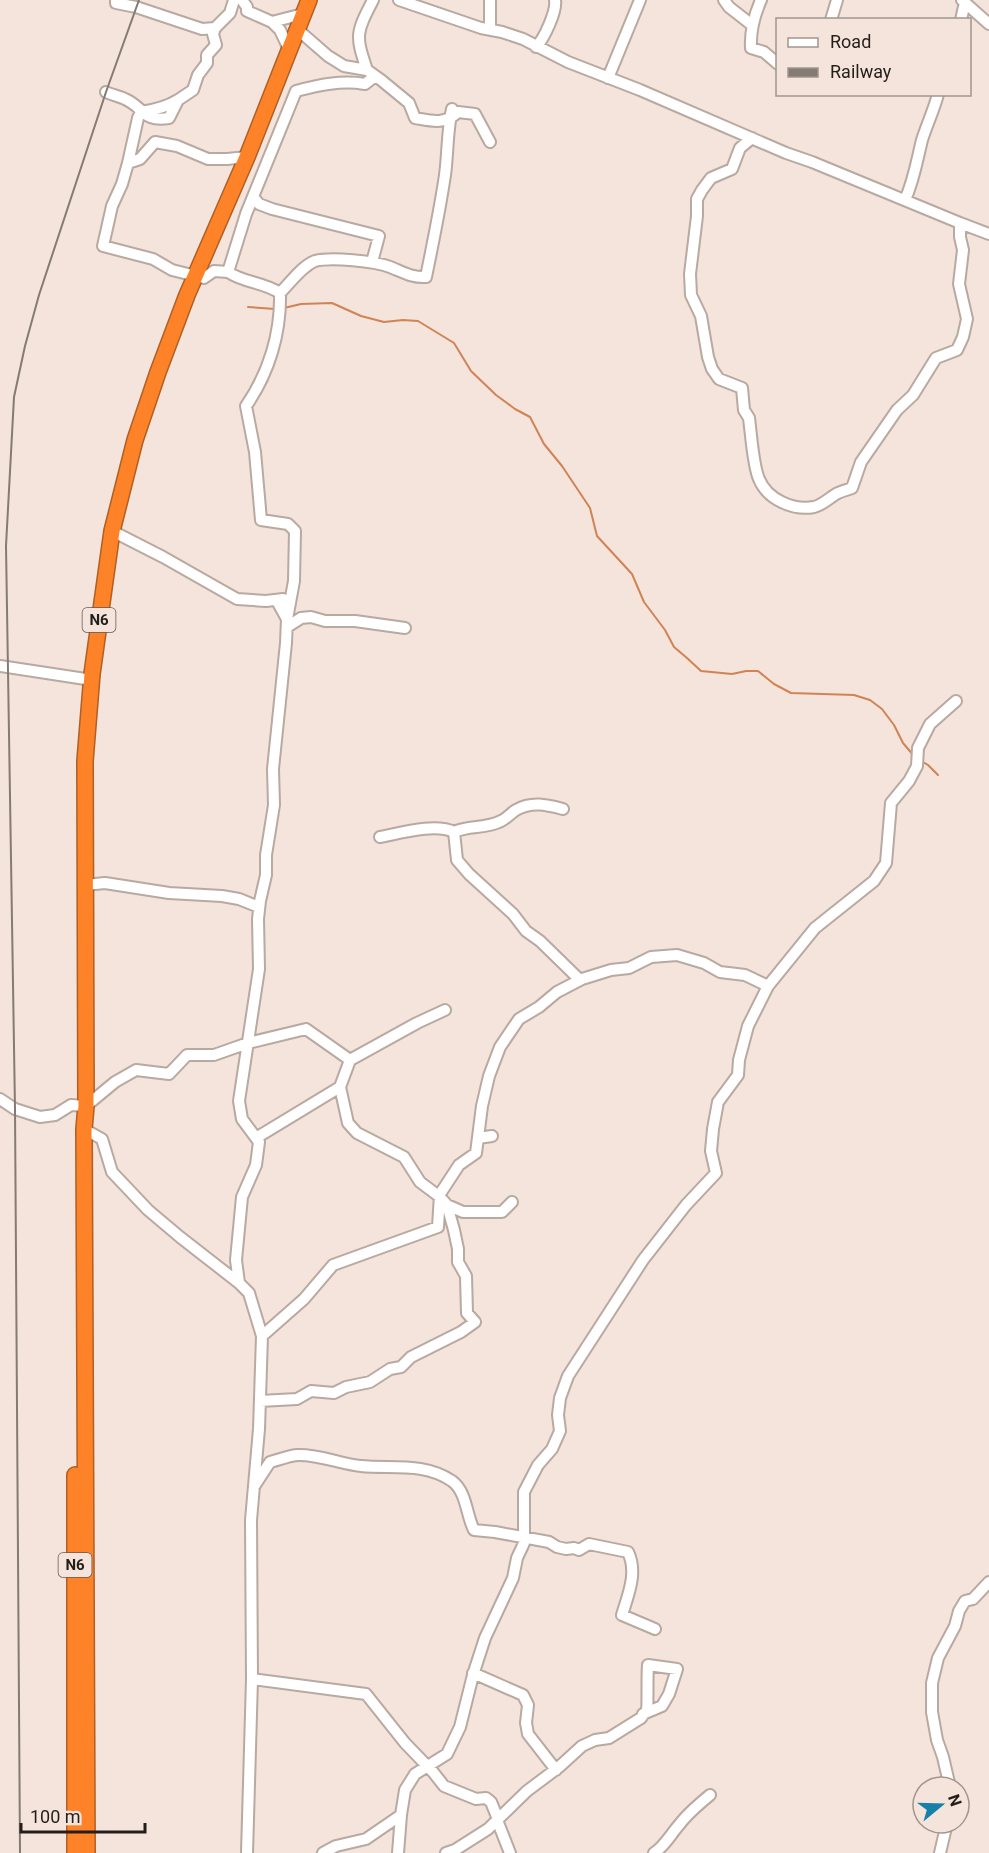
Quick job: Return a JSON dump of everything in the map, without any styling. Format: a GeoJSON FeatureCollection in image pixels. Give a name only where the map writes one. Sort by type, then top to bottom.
{"type":"FeatureCollection","features":[{"type":"Feature","properties":{"kind":"highway","name":"N6"},"geometry":{"type":"LineString","coordinates":[[87,1853],[84,1277],[85,761],[92,680],[112,531],[135,440],[158,372],[196,275],[247,157],[306,7]]}},
{"type":"Feature","properties":{"kind":"highway","name":"N6"},"geometry":{"type":"LineString","coordinates":[[75,1853],[75,1399],[84,1277]]}},
{"type":"Feature","properties":{"kind":"street"},"geometry":{"type":"LineString","coordinates":[[116,0],[116,3],[163,15],[202,29],[214,28]]}},
{"type":"Feature","properties":{"kind":"street"},"geometry":{"type":"LineString","coordinates":[[106,92],[126,99],[141,112],[156,120],[169,118],[178,100],[193,90],[198,75],[207,63],[207,55],[216,45],[214,28],[230,13],[234,0]]}},
{"type":"Feature","properties":{"kind":"street"},"geometry":{"type":"LineString","coordinates":[[242,0],[248,7],[247,11],[272,22],[289,49]]}},
{"type":"Feature","properties":{"kind":"street"},"geometry":{"type":"LineString","coordinates":[[371,73],[358,44],[360,24],[373,0]]}},
{"type":"Feature","properties":{"kind":"street"},"geometry":{"type":"LineString","coordinates":[[399,0],[523,39],[568,62],[989,234]]}},
{"type":"Feature","properties":{"kind":"street"},"geometry":{"type":"LineString","coordinates":[[490,0],[490,30]]}},
{"type":"Feature","properties":{"kind":"street"},"geometry":{"type":"LineString","coordinates":[[536,47],[541,42],[556,8],[555,0]]}},
{"type":"Feature","properties":{"kind":"street"},"geometry":{"type":"LineString","coordinates":[[608,78],[640,0]]}},
{"type":"Feature","properties":{"kind":"street"},"geometry":{"type":"LineString","coordinates":[[724,0],[752,26]]}},
{"type":"Feature","properties":{"kind":"street"},"geometry":{"type":"LineString","coordinates":[[761,0],[752,26],[751,48],[764,52],[776,63]]}},
{"type":"Feature","properties":{"kind":"street"},"geometry":{"type":"LineString","coordinates":[[832,18],[837,0]]}},
{"type":"Feature","properties":{"kind":"street"},"geometry":{"type":"LineString","coordinates":[[961,18],[963,1]]}},
{"type":"Feature","properties":{"kind":"street"},"geometry":{"type":"LineString","coordinates":[[963,1],[989,24]]}},
{"type":"Feature","properties":{"kind":"street"},"geometry":{"type":"LineString","coordinates":[[272,22],[306,7]]}},
{"type":"Feature","properties":{"kind":"street"},"geometry":{"type":"LineString","coordinates":[[297,29],[328,56],[344,66],[371,73],[409,103],[415,118],[433,121],[458,112],[475,114],[490,142]]}},
{"type":"Feature","properties":{"kind":"street"},"geometry":{"type":"LineString","coordinates":[[228,272],[246,214],[296,91],[328,83],[365,84],[371,73]]}},
{"type":"Feature","properties":{"kind":"street"},"geometry":{"type":"LineString","coordinates":[[905,200],[912,186],[922,140],[935,109],[938,96]]}},
{"type":"Feature","properties":{"kind":"street"},"geometry":{"type":"LineString","coordinates":[[141,112],[122,184],[112,206],[103,246],[153,259],[172,270],[204,278],[214,271],[228,272],[237,278],[271,287],[280,293]]}},
{"type":"Feature","properties":{"kind":"street"},"geometry":{"type":"LineString","coordinates":[[239,1283],[236,1260],[242,1197],[256,1165],[259,1142],[242,1119],[239,1101],[259,969],[258,919],[266,875],[266,855],[274,805],[273,770],[287,623],[294,581],[295,531],[288,524],[261,520],[255,452],[246,406],[273,353],[281,313],[280,293],[304,268],[315,262],[334,260],[372,262],[389,266],[403,274],[419,278],[426,277],[439,214],[451,114]]}},
{"type":"Feature","properties":{"kind":"street"},"geometry":{"type":"LineString","coordinates":[[752,138],[740,148],[732,169],[711,178],[698,199],[690,274],[691,295],[701,315],[712,369],[719,379],[742,388],[744,410],[749,418],[758,478],[765,489],[777,499],[793,507],[817,506],[838,493],[852,488],[861,462],[897,410],[913,395],[936,358],[957,350],[968,319],[959,284],[963,250],[960,222]]}},
{"type":"Feature","properties":{"kind":"street"},"geometry":{"type":"LineString","coordinates":[[128,163],[140,159],[155,142],[177,146],[208,159],[247,157]]}},
{"type":"Feature","properties":{"kind":"street"},"geometry":{"type":"LineString","coordinates":[[254,198],[259,204],[272,209],[379,236],[372,262]]}},
{"type":"Feature","properties":{"kind":"street"},"geometry":{"type":"LineString","coordinates":[[112,531],[237,599],[277,601],[291,595]]}},
{"type":"Feature","properties":{"kind":"street"},"geometry":{"type":"LineString","coordinates":[[277,601],[287,623]]}},
{"type":"Feature","properties":{"kind":"street"},"geometry":{"type":"LineString","coordinates":[[287,623],[310,617],[325,621],[355,621],[405,628]]}},
{"type":"Feature","properties":{"kind":"street"},"geometry":{"type":"LineString","coordinates":[[0,666],[92,680]]}},
{"type":"Feature","properties":{"kind":"street"},"geometry":{"type":"LineString","coordinates":[[398,1853],[405,1790],[415,1774],[447,1754],[460,1727],[473,1672],[485,1638],[513,1578],[517,1558],[524,1543],[524,1492],[538,1465],[552,1449],[560,1431],[558,1415],[560,1398],[568,1376],[643,1260],[686,1205],[716,1173],[711,1151],[718,1102],[738,1075],[747,1026],[768,986],[815,928],[874,880],[886,863],[891,803],[909,781],[917,766],[918,748],[930,724],[956,701]]}},
{"type":"Feature","properties":{"kind":"street"},"geometry":{"type":"LineString","coordinates":[[454,832],[463,827],[488,825],[502,821],[511,813],[529,804],[563,809]]}},
{"type":"Feature","properties":{"kind":"street"},"geometry":{"type":"LineString","coordinates":[[380,837],[446,828],[454,832]]}},
{"type":"Feature","properties":{"kind":"street"},"geometry":{"type":"LineString","coordinates":[[454,832],[457,860],[513,914],[526,931],[540,941],[580,980]]}},
{"type":"Feature","properties":{"kind":"street"},"geometry":{"type":"LineString","coordinates":[[85,885],[105,883],[169,893],[222,896],[239,899],[259,907]]}},
{"type":"Feature","properties":{"kind":"street"},"geometry":{"type":"LineString","coordinates":[[260,1401],[297,1399],[311,1392],[334,1393],[346,1387],[370,1382],[390,1369],[401,1367],[411,1357],[461,1332],[475,1322],[467,1313],[466,1276],[458,1262],[454,1230],[440,1194],[459,1165],[476,1153],[482,1106],[489,1076],[500,1047],[519,1019],[539,1007],[557,992],[580,980],[611,970],[628,968],[651,957],[676,955],[704,963],[720,972],[745,975],[768,986]]}},
{"type":"Feature","properties":{"kind":"street"},"geometry":{"type":"LineString","coordinates":[[445,1010],[350,1060],[340,1087],[348,1123],[357,1133],[404,1157],[420,1182],[443,1201],[463,1212],[502,1212],[512,1202]]}},
{"type":"Feature","properties":{"kind":"street"},"geometry":{"type":"LineString","coordinates":[[0,1099],[15,1109],[40,1117],[55,1115],[71,1105],[86,1107],[115,1082],[136,1070],[169,1074],[187,1055],[214,1055],[248,1043],[306,1029],[350,1060]]}},
{"type":"Feature","properties":{"kind":"street"},"geometry":{"type":"LineString","coordinates":[[256,1138],[340,1087]]}},
{"type":"Feature","properties":{"kind":"street"},"geometry":{"type":"LineString","coordinates":[[84,1129],[102,1139],[112,1172],[148,1210],[249,1293],[262,1336],[260,1401],[251,1520],[252,1679],[247,1853]]}},
{"type":"Feature","properties":{"kind":"street"},"geometry":{"type":"LineString","coordinates":[[478,1138],[492,1136]]}},
{"type":"Feature","properties":{"kind":"street"},"geometry":{"type":"LineString","coordinates":[[262,1336],[304,1299],[333,1265],[438,1227],[443,1201]]}},
{"type":"Feature","properties":{"kind":"street"},"geometry":{"type":"LineString","coordinates":[[254,1487],[270,1462],[297,1455],[359,1466],[405,1466],[429,1470],[453,1481],[463,1493],[474,1530],[549,1542],[566,1549],[579,1550],[589,1544],[628,1552],[631,1559],[631,1582],[622,1615],[655,1629]]}},
{"type":"Feature","properties":{"kind":"street"},"geometry":{"type":"LineString","coordinates":[[948,1775],[937,1740],[932,1712],[932,1683],[938,1659],[955,1626],[958,1611],[965,1601],[973,1599],[989,1582]]}},
{"type":"Feature","properties":{"kind":"street"},"geometry":{"type":"LineString","coordinates":[[446,1853],[455,1850],[488,1829],[527,1791],[556,1770],[582,1746],[609,1738],[641,1718],[643,1714],[648,1708],[646,1678],[648,1665],[676,1669],[669,1694],[662,1706],[643,1714]]}},
{"type":"Feature","properties":{"kind":"street"},"geometry":{"type":"LineString","coordinates":[[473,1672],[523,1695],[528,1705],[526,1723],[528,1734],[556,1770]]}},
{"type":"Feature","properties":{"kind":"street"},"geometry":{"type":"LineString","coordinates":[[252,1679],[366,1694],[444,1786],[466,1796],[476,1799],[486,1798],[491,1802],[510,1853]]}},
{"type":"Feature","properties":{"kind":"street"},"geometry":{"type":"LineString","coordinates":[[654,1853],[659,1850],[680,1823],[710,1795]]}},
{"type":"Feature","properties":{"kind":"street"},"geometry":{"type":"LineString","coordinates":[[322,1853],[336,1846],[366,1839],[401,1815]]}},
{"type":"Feature","properties":{"kind":"street"},"geometry":{"type":"LineString","coordinates":[[940,1853],[944,1835]]}},
{"type":"Feature","properties":{"kind":"waterway"},"geometry":{"type":"LineString","coordinates":[[284,308],[301,304],[332,303],[361,316],[384,322],[418,321],[454,343],[471,371],[496,395],[530,417],[544,444],[590,508],[597,536],[632,574],[644,602],[665,630],[674,647],[701,671],[732,674],[758,671],[774,684],[791,693],[854,695],[870,700],[882,709],[914,756]]}},
{"type":"Feature","properties":{"kind":"waterway"},"geometry":{"type":"LineString","coordinates":[[248,307],[275,309]]}},
{"type":"Feature","properties":{"kind":"waterway"},"geometry":{"type":"LineString","coordinates":[[921,761],[938,775]]}},
{"type":"Feature","properties":{"kind":"railway"},"geometry":{"type":"LineString","coordinates":[[20,1853],[15,1109],[6,546],[14,397],[39,295],[139,0]]}}]}
